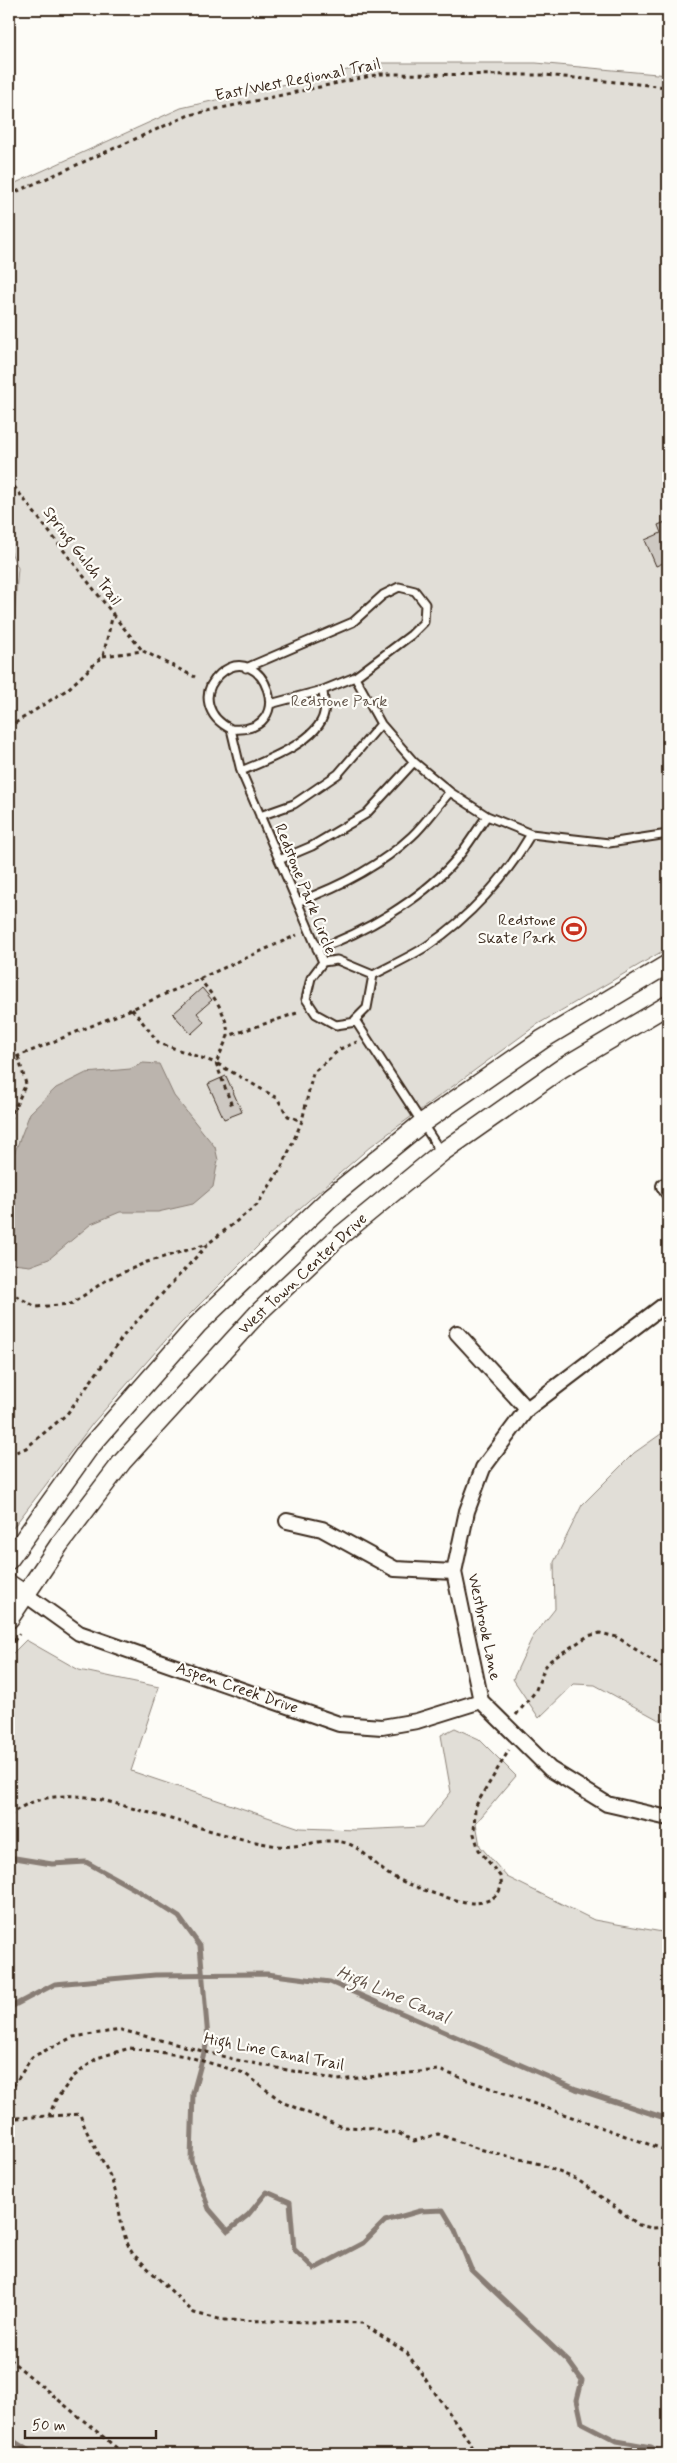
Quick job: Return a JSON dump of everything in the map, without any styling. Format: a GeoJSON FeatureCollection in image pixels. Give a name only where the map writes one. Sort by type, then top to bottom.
{"type":"FeatureCollection","features":[{"type":"Feature","properties":{"kind":"street"},"geometry":{"type":"LineString","coordinates":[[9,1560],[89,1448],[197,1325],[331,1197],[422,1124],[543,1039],[668,964]]}},
{"type":"Feature","properties":{"kind":"street","name":"West Town Center Drive"},"geometry":{"type":"LineString","coordinates":[[9,1619],[59,1545],[122,1462],[259,1312],[336,1240],[441,1153],[562,1068],[668,1005]]}},
{"type":"Feature","properties":{"kind":"street","name":"Westbrook Lane"},"geometry":{"type":"LineString","coordinates":[[668,1302],[527,1409],[483,1468],[467,1511],[454,1572],[481,1700],[550,1769],[607,1804],[668,1818]]}},
{"type":"Feature","properties":{"kind":"street"},"geometry":{"type":"LineString","coordinates":[[457,1333],[527,1409]]}},
{"type":"Feature","properties":{"kind":"street"},"geometry":{"type":"LineString","coordinates":[[287,1521],[322,1529],[395,1569],[454,1572]]}},
{"type":"Feature","properties":{"kind":"street","name":"Aspen Creek Drive"},"geometry":{"type":"LineString","coordinates":[[9,1584],[79,1633],[340,1724],[382,1727],[417,1721],[481,1700]]}},
{"type":"Feature","properties":{"kind":"lane"},"geometry":{"type":"LineString","coordinates":[[246,668],[353,622],[383,595],[399,587],[415,591],[426,604],[424,622],[411,636],[355,677],[323,690],[270,704]]}},
{"type":"Feature","properties":{"kind":"lane"},"geometry":{"type":"LineString","coordinates":[[235,667],[246,668],[262,677],[269,688],[270,704],[258,724],[242,730],[231,729],[219,723],[209,710],[207,694],[213,681],[224,671],[235,667]]}},
{"type":"Feature","properties":{"kind":"lane"},"geometry":{"type":"LineString","coordinates":[[355,677],[381,724],[414,762],[450,792],[487,816],[531,834],[609,843],[668,834]]}},
{"type":"Feature","properties":{"kind":"lane"},"geometry":{"type":"LineString","coordinates":[[241,771],[275,757],[316,730],[324,713],[323,690]]}},
{"type":"Feature","properties":{"kind":"lane"},"geometry":{"type":"LineString","coordinates":[[260,816],[294,804],[338,774],[381,724]]}},
{"type":"Feature","properties":{"kind":"lane","name":"Redstone Park Circle"},"geometry":{"type":"LineString","coordinates":[[231,729],[241,771],[323,962],[311,978],[306,999],[316,1014],[336,1025],[356,1022]]}},
{"type":"Feature","properties":{"kind":"lane"},"geometry":{"type":"LineString","coordinates":[[279,860],[312,846],[366,814],[414,762]]}},
{"type":"Feature","properties":{"kind":"lane"},"geometry":{"type":"LineString","coordinates":[[297,902],[328,891],[389,856],[414,834],[450,792]]}},
{"type":"Feature","properties":{"kind":"lane"},"geometry":{"type":"LineString","coordinates":[[317,949],[375,924],[433,882],[454,862],[487,816]]}},
{"type":"Feature","properties":{"kind":"lane"},"geometry":{"type":"LineString","coordinates":[[373,975],[426,947],[460,921],[515,861],[531,834]]}},
{"type":"Feature","properties":{"kind":"lane"},"geometry":{"type":"LineString","coordinates":[[323,962],[337,960],[373,975]]}},
{"type":"Feature","properties":{"kind":"lane"},"geometry":{"type":"LineString","coordinates":[[373,975],[366,1008],[355,1020],[441,1153]]}},
{"type":"Feature","properties":{"kind":"path","name":"East/West Regional Trail"},"geometry":{"type":"LineString","coordinates":[[9,195],[189,115],[380,74],[544,75],[668,87]]}},
{"type":"Feature","properties":{"kind":"path","name":"Spring Gulch Trail"},"geometry":{"type":"LineString","coordinates":[[9,480],[112,614],[103,656]]}},
{"type":"Feature","properties":{"kind":"path"},"geometry":{"type":"LineString","coordinates":[[112,614],[143,651],[195,677]]}},
{"type":"Feature","properties":{"kind":"path"},"geometry":{"type":"LineString","coordinates":[[9,727],[68,689],[103,656],[143,651]]}},
{"type":"Feature","properties":{"kind":"path"},"geometry":{"type":"LineString","coordinates":[[9,1060],[132,1009],[297,935]]}},
{"type":"Feature","properties":{"kind":"path"},"geometry":{"type":"LineString","coordinates":[[199,978],[217,1000],[228,1022],[228,1036],[216,1063],[232,1106]]}},
{"type":"Feature","properties":{"kind":"path"},"geometry":{"type":"LineString","coordinates":[[132,1009],[159,1043],[216,1063],[277,1098],[288,1116],[302,1121]]}},
{"type":"Feature","properties":{"kind":"path"},"geometry":{"type":"LineString","coordinates":[[228,1036],[297,1013]]}},
{"type":"Feature","properties":{"kind":"path"},"geometry":{"type":"LineString","coordinates":[[9,1455],[26,1448],[67,1414],[125,1334],[209,1244],[257,1205],[282,1167],[302,1121],[314,1073],[340,1049],[367,1038]]}},
{"type":"Feature","properties":{"kind":"path"},"geometry":{"type":"LineString","coordinates":[[9,1120],[26,1084],[18,1056]]}},
{"type":"Feature","properties":{"kind":"path"},"geometry":{"type":"LineString","coordinates":[[9,1292],[36,1307],[71,1304],[108,1279],[139,1265],[209,1244]]}},
{"type":"Feature","properties":{"kind":"path"},"geometry":{"type":"LineString","coordinates":[[9,1816],[32,1801],[67,1795],[120,1805],[280,1846],[325,1840],[346,1843],[356,1847],[389,1874],[403,1881],[449,1899],[483,1903],[492,1899],[500,1892],[502,1882],[490,1862],[478,1850],[474,1834],[475,1808],[517,1736],[513,1719],[535,1692],[545,1666],[560,1652],[588,1636],[600,1633],[617,1637],[668,1671]]}},
{"type":"Feature","properties":{"kind":"path","name":"High Line Canal Trail"},"geometry":{"type":"LineString","coordinates":[[9,2093],[32,2057],[73,2036],[121,2030],[237,2060],[338,2080],[439,2070],[668,2151]]}},
{"type":"Feature","properties":{"kind":"path"},"geometry":{"type":"LineString","coordinates":[[49,2116],[55,2101],[73,2077],[97,2058],[130,2048],[186,2056],[244,2073],[284,2103],[342,2127],[374,2128],[385,2134],[396,2132],[414,2141],[438,2134],[479,2149],[540,2164],[578,2180],[639,2225],[652,2228],[668,2228]]}},
{"type":"Feature","properties":{"kind":"path"},"geometry":{"type":"LineString","coordinates":[[9,2116],[16,2118],[80,2114],[92,2145],[114,2186],[127,2244],[133,2254],[194,2313],[223,2320],[362,2324],[408,2353],[469,2442],[474,2454]]}},
{"type":"Feature","properties":{"kind":"path"},"geometry":{"type":"LineString","coordinates":[[9,2359],[124,2454]]}},
{"type":"Feature","properties":{"kind":"green space","name":"Redstone Park"},"geometry":{"type":"Polygon","coordinates":[[[378,63],[536,63],[668,75],[668,948],[538,1024],[371,1146],[268,1236],[179,1325],[93,1423],[9,1531],[9,645],[12,641],[18,568],[9,548],[9,186],[181,108],[378,63]]]}},
{"type":"Feature","properties":{"kind":"green space"},"geometry":{"type":"Polygon","coordinates":[[[668,1429],[668,1720],[659,1720],[595,1685],[574,1684],[539,1718],[513,1679],[532,1638],[555,1609],[554,1562],[582,1505],[634,1453],[668,1429]]]}},
{"type":"Feature","properties":{"kind":"green space"},"geometry":{"type":"Polygon","coordinates":[[[26,1640],[79,1670],[159,1687],[131,1771],[300,1828],[356,1830],[423,1827],[451,1792],[441,1735],[455,1728],[479,1739],[516,1776],[476,1823],[480,1846],[507,1877],[594,1920],[668,1933],[668,2454],[9,2454],[9,1657],[26,1640]]]}},
{"type":"Feature","properties":{"kind":"shaded area"},"geometry":{"type":"Polygon","coordinates":[[[143,1063],[159,1064],[174,1096],[215,1147],[218,1160],[213,1187],[193,1204],[158,1212],[120,1212],[91,1224],[49,1259],[30,1266],[13,1264],[9,1261],[9,1167],[30,1113],[56,1088],[86,1073],[130,1069],[143,1063]]]}},
{"type":"Feature","properties":{"kind":"building"},"geometry":{"type":"Polygon","coordinates":[[[668,521],[668,561],[656,566],[645,540],[661,533],[658,525],[668,521]]]}},
{"type":"Feature","properties":{"kind":"building"},"geometry":{"type":"Polygon","coordinates":[[[202,988],[212,1000],[197,1013],[204,1022],[191,1034],[173,1014],[202,988]]]}},
{"type":"Feature","properties":{"kind":"building"},"geometry":{"type":"Polygon","coordinates":[[[226,1076],[242,1112],[224,1119],[208,1084],[226,1076]]]}},
{"type":"Feature","properties":{"kind":"waterway"},"geometry":{"type":"LineString","coordinates":[[9,1857],[52,1864],[86,1862],[140,1892],[179,1917],[200,1946],[208,2038],[193,2093],[191,2160],[209,2209],[228,2231],[248,2215],[267,2192],[290,2202],[294,2249],[314,2269],[363,2243],[385,2221],[420,2211],[443,2210],[455,2230],[471,2269],[569,2362],[582,2380],[577,2400],[582,2423],[617,2441],[651,2447],[663,2454]]}},
{"type":"Feature","properties":{"kind":"waterway","name":"High Line Canal"},"geometry":{"type":"LineString","coordinates":[[9,2008],[55,1984],[155,1975],[267,1974],[330,1982],[576,2089],[668,2119]]}},
{"type":"Feature","properties":{"kind":"waterway","name":"High Line Canal"},"geometry":{"type":"LineString","coordinates":[[9,2438],[34,2454]]}},
{"type":"Feature","properties":{"kind":"place","name":"Redstone Skate Park"},"geometry":{"type":"Point","coordinates":[574,929]}}]}
